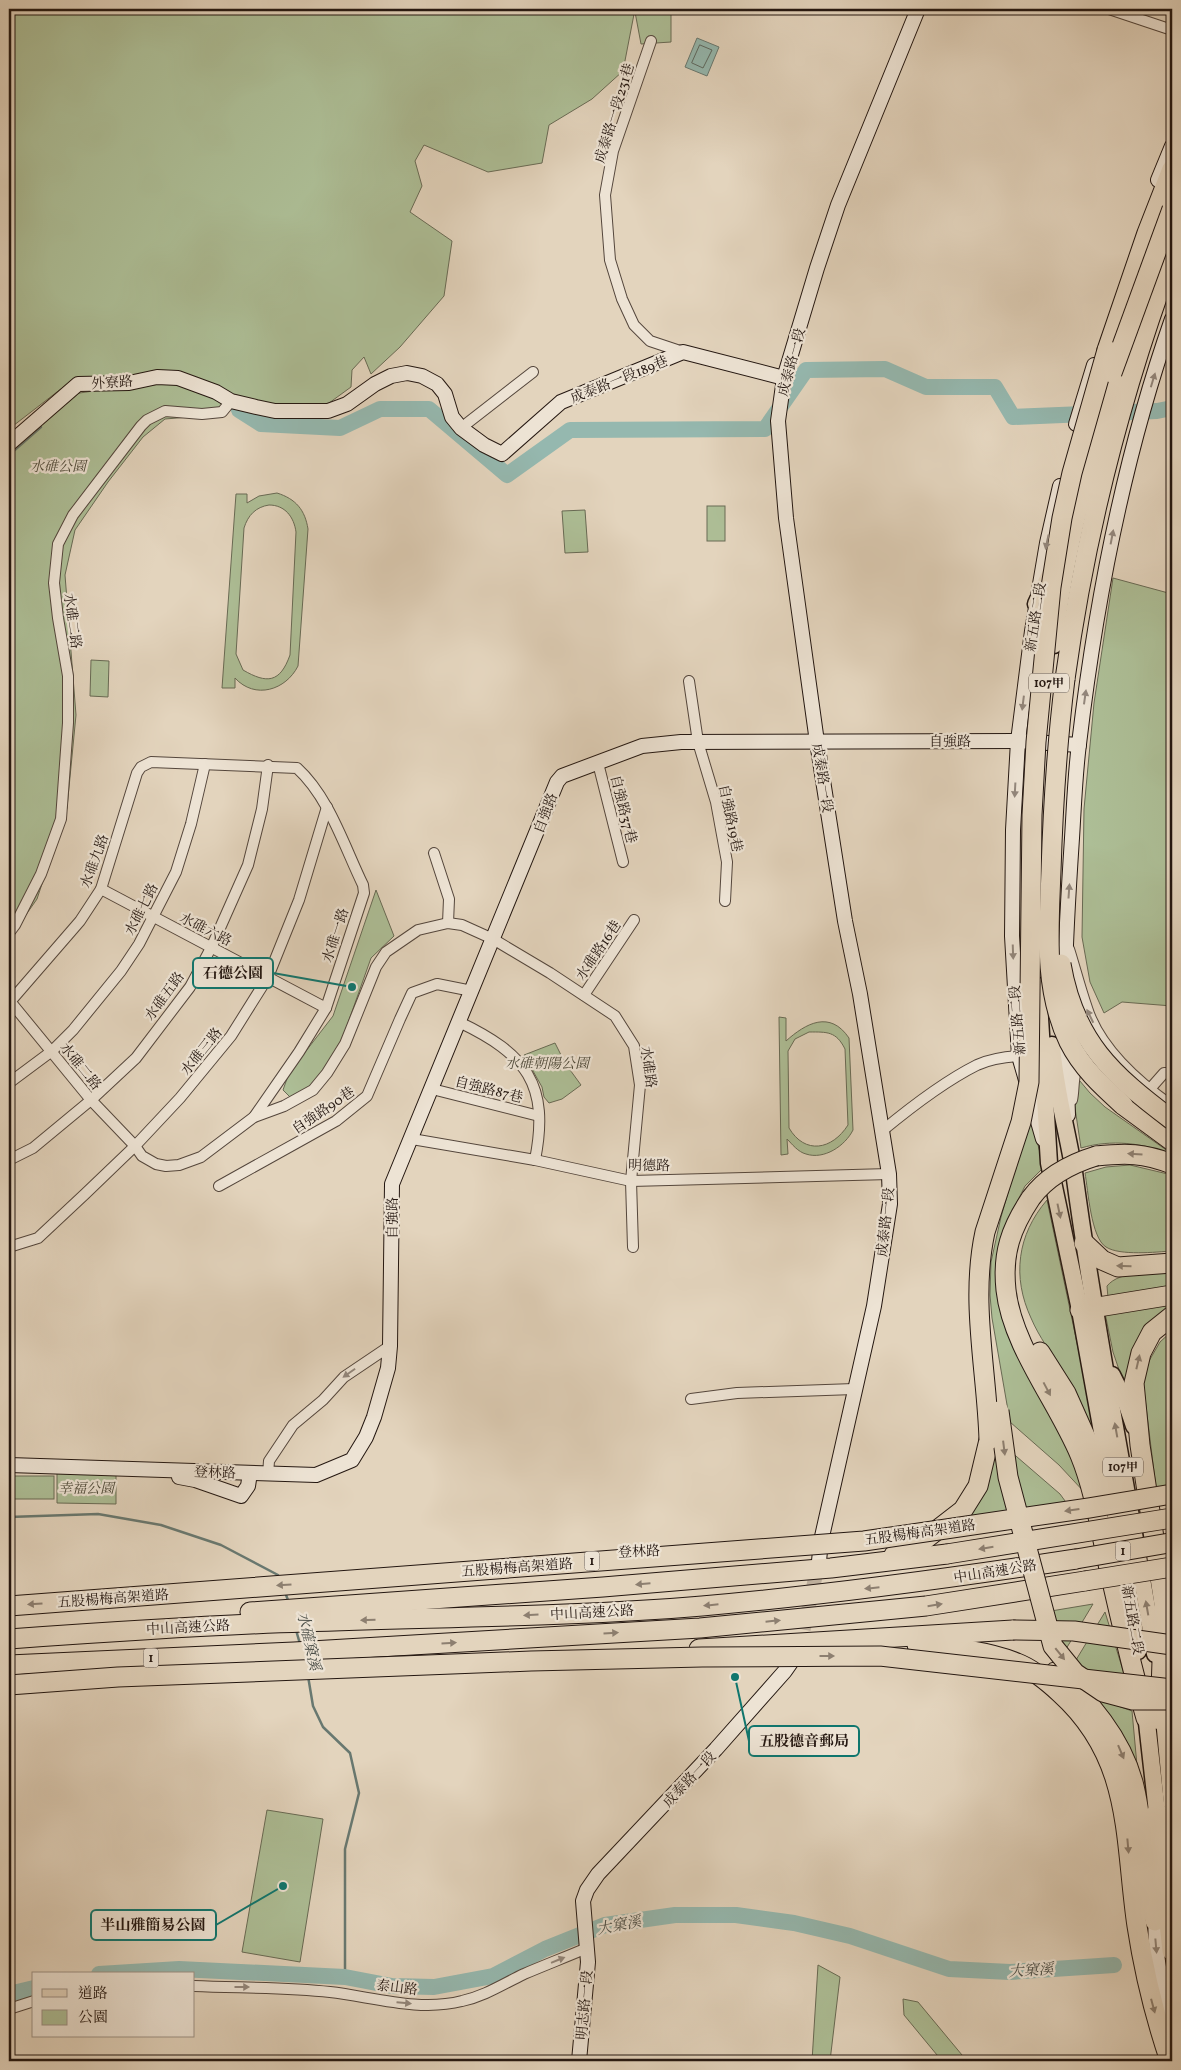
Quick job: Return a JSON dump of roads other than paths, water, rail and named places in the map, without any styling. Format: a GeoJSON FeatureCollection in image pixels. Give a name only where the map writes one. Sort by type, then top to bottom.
{"type":"FeatureCollection","features":[{"type":"Feature","properties":{"kind":"highway"},"geometry":{"type":"LineString","coordinates":[[1044,678],[1051,587],[1062,518],[1072,473],[1107,350],[1147,233],[1172,169]]}},
{"type":"Feature","properties":{"kind":"highway"},"geometry":{"type":"LineString","coordinates":[[825,1565],[864,1563],[900,1554],[946,1525],[963,1510],[978,1486],[989,1440],[986,1385],[979,1328],[981,1250],[1023,1112],[1029,1082],[1032,815],[1036,742],[1044,678],[1058,588],[1081,474],[1103,398],[1134,308],[1172,210]]}},
{"type":"Feature","properties":{"kind":"highway"},"geometry":{"type":"LineString","coordinates":[[1172,256],[1120,410],[1092,530],[1071,636],[1058,743],[1048,917],[1052,990],[1069,1042],[1082,1065],[1102,1086],[1172,1141]]}},
{"type":"Feature","properties":{"kind":"highway"},"geometry":{"type":"LineString","coordinates":[[1065,679],[1084,596],[1129,421],[1172,286]]}},
{"type":"Feature","properties":{"kind":"highway"},"geometry":{"type":"LineString","coordinates":[[1051,874],[1055,932],[1064,985],[1080,1026],[1100,1057],[1114,1073],[1137,1095],[1172,1120]]}},
{"type":"Feature","properties":{"kind":"highway"},"geometry":{"type":"LineString","coordinates":[[1030,1039],[1034,1082],[1015,1160],[992,1227],[988,1247],[986,1301],[1008,1477],[1053,1646],[1075,1673],[1103,1692],[1132,1700],[1168,1693],[1164,1604],[1140,1445],[1134,1383],[1141,1353],[1152,1332],[1172,1316]]}},
{"type":"Feature","properties":{"kind":"highway"},"geometry":{"type":"LineString","coordinates":[[1169,1720],[1146,1718],[1130,1662],[1096,1508],[1080,1455],[1021,1340],[1010,1311],[1005,1260],[1013,1227],[1039,1186],[1074,1162],[1096,1156],[1129,1153],[1150,1155],[1172,1164]]}},
{"type":"Feature","properties":{"kind":"highway"},"geometry":{"type":"LineString","coordinates":[[1010,1239],[1016,1302],[1023,1325],[1066,1393],[1112,1496]]}},
{"type":"Feature","properties":{"kind":"highway"},"geometry":{"type":"LineString","coordinates":[[1084,1243],[1102,1260],[1118,1267],[1172,1264]]}},
{"type":"Feature","properties":{"kind":"highway"},"geometry":{"type":"LineString","coordinates":[[1087,1309],[1172,1295]]}},
{"type":"Feature","properties":{"kind":"highway","name":"五股楊梅高架道路"},"geometry":{"type":"LineString","coordinates":[[9,1606],[864,1541],[1172,1494]]}},
{"type":"Feature","properties":{"kind":"highway"},"geometry":{"type":"LineString","coordinates":[[296,1616],[948,1554],[1172,1518]]}},
{"type":"Feature","properties":{"kind":"highway","name":"中山高速公路"},"geometry":{"type":"LineString","coordinates":[[9,1639],[296,1616],[462,1618],[701,1606],[928,1582],[1171,1543]]}},
{"type":"Feature","properties":{"kind":"highway","name":"中山高速公路"},"geometry":{"type":"LineString","coordinates":[[9,1665],[313,1656],[710,1627],[926,1606],[1172,1567]]}},
{"type":"Feature","properties":{"kind":"highway"},"geometry":{"type":"LineString","coordinates":[[313,1656],[653,1651],[1013,1630],[1074,1631],[1172,1645]]}},
{"type":"Feature","properties":{"kind":"highway"},"geometry":{"type":"LineString","coordinates":[[838,1641],[958,1649],[991,1654],[1019,1663],[1044,1679],[1070,1702],[1090,1726],[1104,1747],[1122,1798],[1136,1918],[1148,1986],[1170,2061]]}},
{"type":"Feature","properties":{"kind":"highway"},"geometry":{"type":"LineString","coordinates":[[838,1641],[960,1641],[992,1644],[1021,1652],[1050,1668],[1072,1685],[1094,1710],[1116,1740],[1132,1781],[1140,1817],[1146,1874],[1172,1951]]}},
{"type":"Feature","properties":{"kind":"highway","name":"1"},"geometry":{"type":"LineString","coordinates":[[9,1685],[118,1677],[521,1662],[702,1657],[880,1656],[1168,1693]]}},
{"type":"Feature","properties":{"kind":"highway"},"geometry":{"type":"LineString","coordinates":[[9,1675],[294,1657]]}},
{"type":"Feature","properties":{"kind":"highway"},"geometry":{"type":"LineString","coordinates":[[1161,1914],[1164,1809]]}},
{"type":"Feature","properties":{"kind":"main road","name":"成泰路一段"},"geometry":{"type":"LineString","coordinates":[[825,1565],[821,1540],[874,1306],[890,1204],[889,1174],[860,994],[845,921],[817,742],[783,480],[778,422],[784,378],[838,205],[918,9]]}},
{"type":"Feature","properties":{"kind":"main road","name":"新五路二段"},"geometry":{"type":"LineString","coordinates":[[1164,1809],[1169,1720],[1168,1693],[1104,1358],[1087,1309],[1019,1056],[1012,936],[1013,830],[1018,741],[1036,604],[1060,485],[1086,387],[1122,279],[1172,146]]}},
{"type":"Feature","properties":{"kind":"main road","name":"新五路二段"},"geometry":{"type":"LineString","coordinates":[[1069,1137],[1058,1100],[1052,1049],[1048,973],[1048,743],[1062,589],[1106,407],[1137,310],[1172,220]]}},
{"type":"Feature","properties":{"kind":"main road","name":"新五路二段"},"geometry":{"type":"LineString","coordinates":[[1049,1163],[1037,973],[1037,824],[1066,635],[1091,508],[1116,408],[1172,244]]}},
{"type":"Feature","properties":{"kind":"main road","name":"新五路二段"},"geometry":{"type":"LineString","coordinates":[[1164,1809],[1146,1718],[1140,1663],[1112,1496],[1087,1309],[1084,1243],[1069,1137],[1065,1054],[1066,940],[1078,745],[1099,602],[1118,507],[1172,319]]}},
{"type":"Feature","properties":{"kind":"main road","name":"成泰路一段189巷"},"geometry":{"type":"LineString","coordinates":[[231,401],[276,411],[328,410],[347,404],[375,384],[391,376],[407,373],[422,376],[437,384],[445,394],[452,416],[461,428],[484,445],[502,454],[561,402],[683,352],[784,378]]}},
{"type":"Feature","properties":{"kind":"main road","name":"外寮路"},"geometry":{"type":"LineString","coordinates":[[9,444],[78,384],[128,383],[156,377],[178,378],[216,392],[231,401]]}},
{"type":"Feature","properties":{"kind":"main road"},"geometry":{"type":"LineString","coordinates":[[1036,604],[1081,506]]}},
{"type":"Feature","properties":{"kind":"main road","name":"自強路"},"geometry":{"type":"LineString","coordinates":[[250,1473],[316,1475],[352,1460],[366,1437],[374,1418],[388,1368],[390,1346],[392,1184],[412,1139],[556,782],[562,776],[642,746],[681,742],[1018,741],[1078,745]]}},
{"type":"Feature","properties":{"kind":"main road"},"geometry":{"type":"LineString","coordinates":[[1104,1358],[1127,1405],[1140,1445]]}},
{"type":"Feature","properties":{"kind":"main road","name":"登林路"},"geometry":{"type":"LineString","coordinates":[[9,1465],[134,1469],[250,1473],[248,1486],[241,1496],[195,1480],[134,1469]]}},
{"type":"Feature","properties":{"kind":"main road","name":"成泰路一段"},"geometry":{"type":"LineString","coordinates":[[583,1908],[587,1890],[598,1874],[716,1749],[785,1671],[799,1650]]}},
{"type":"Feature","properties":{"kind":"main road","name":"明志路一段"},"geometry":{"type":"LineString","coordinates":[[579,2061],[588,1962],[583,1908]]}},
{"type":"Feature","properties":{"kind":"main road"},"geometry":{"type":"LineString","coordinates":[[1161,1914],[1159,1970],[1172,2021]]}},
{"type":"Feature","properties":{"kind":"street"},"geometry":{"type":"LineString","coordinates":[[1109,9],[1172,30]]}},
{"type":"Feature","properties":{"kind":"street","name":"成泰路一段231巷"},"geometry":{"type":"LineString","coordinates":[[605,195],[613,151],[652,41]]}},
{"type":"Feature","properties":{"kind":"street","name":"成泰路一段189巷"},"geometry":{"type":"LineString","coordinates":[[605,195],[610,260],[622,299],[634,325],[650,341],[683,352]]}},
{"type":"Feature","properties":{"kind":"street"},"geometry":{"type":"LineString","coordinates":[[461,428],[533,372]]}},
{"type":"Feature","properties":{"kind":"street","name":"水碓二路"},"geometry":{"type":"LineString","coordinates":[[9,933],[41,874],[61,819],[68,723],[68,676],[54,583],[58,544],[63,532],[90,492],[147,420],[165,412],[202,414],[222,412],[231,401]]}},
{"type":"Feature","properties":{"kind":"street","name":"自強路19巷"},"geometry":{"type":"LineString","coordinates":[[689,681],[698,742],[716,802],[727,862],[725,901]]}},
{"type":"Feature","properties":{"kind":"street","name":"水碓九路"},"geometry":{"type":"LineString","coordinates":[[9,1002],[80,921],[101,889],[137,773],[141,767],[151,762],[205,764]]}},
{"type":"Feature","properties":{"kind":"street","name":"自強路37巷"},"geometry":{"type":"LineString","coordinates":[[598,763],[623,862]]}},
{"type":"Feature","properties":{"kind":"street"},"geometry":{"type":"LineString","coordinates":[[205,764],[268,765]]}},
{"type":"Feature","properties":{"kind":"street","name":"水碓七路"},"geometry":{"type":"LineString","coordinates":[[9,1083],[52,1051],[73,1030],[121,971],[139,944],[176,872],[191,824],[205,764]]}},
{"type":"Feature","properties":{"kind":"street","name":"水碓一路"},"geometry":{"type":"LineString","coordinates":[[254,1117],[326,1008],[364,893],[327,807],[306,775],[297,768],[268,765]]}},
{"type":"Feature","properties":{"kind":"street","name":"水碓五路"},"geometry":{"type":"LineString","coordinates":[[9,1160],[32,1148],[91,1100],[136,1058],[190,986],[212,946],[248,865],[262,809],[268,765]]}},
{"type":"Feature","properties":{"kind":"street","name":"水碓三路"},"geometry":{"type":"LineString","coordinates":[[9,1247],[38,1238],[135,1146],[180,1098],[231,1036],[268,977],[299,900],[327,807]]}},
{"type":"Feature","properties":{"kind":"street"},"geometry":{"type":"LineString","coordinates":[[434,852],[449,899],[448,923]]}},
{"type":"Feature","properties":{"kind":"street","name":"水碓六路"},"geometry":{"type":"LineString","coordinates":[[101,889],[153,918],[212,946],[326,1008]]}},
{"type":"Feature","properties":{"kind":"street","name":"水碓路16巷"},"geometry":{"type":"LineString","coordinates":[[584,995],[634,920]]}},
{"type":"Feature","properties":{"kind":"street","name":"水碓一路"},"geometry":{"type":"LineString","coordinates":[[135,1146],[142,1156],[156,1164],[166,1166],[179,1165],[201,1157],[254,1117],[284,1106],[313,1090],[327,1073],[345,1044],[376,967],[386,952],[418,930],[448,923],[462,925],[493,939]]}},
{"type":"Feature","properties":{"kind":"street","name":"水碓路"},"geometry":{"type":"LineString","coordinates":[[493,939],[615,1016],[634,1046],[640,1085],[631,1181],[633,1246]]}},
{"type":"Feature","properties":{"kind":"street"},"geometry":{"type":"LineString","coordinates":[[1066,940],[1087,1009],[1098,1032],[1116,1057],[1149,1090],[1172,1106]]}},
{"type":"Feature","properties":{"kind":"street","name":"自強路90巷"},"geometry":{"type":"LineString","coordinates":[[219,1186],[336,1121],[367,1096],[412,993],[437,984],[472,991]]}},
{"type":"Feature","properties":{"kind":"street","name":"水碓二路"},"geometry":{"type":"LineString","coordinates":[[9,1002],[52,1051],[91,1100],[135,1146]]}},
{"type":"Feature","properties":{"kind":"street"},"geometry":{"type":"LineString","coordinates":[[459,1022],[497,1043],[524,1067],[532,1082],[539,1116],[539,1136],[535,1160]]}},
{"type":"Feature","properties":{"kind":"street"},"geometry":{"type":"LineString","coordinates":[[1068,1116],[1074,1093],[1075,1076],[1080,1063],[1093,1057],[1106,1055],[1116,1057]]}},
{"type":"Feature","properties":{"kind":"street"},"geometry":{"type":"LineString","coordinates":[[882,1131],[918,1102],[978,1064],[998,1058],[1019,1056]]}},
{"type":"Feature","properties":{"kind":"street"},"geometry":{"type":"LineString","coordinates":[[1149,1090],[1164,1073],[1172,1074]]}},
{"type":"Feature","properties":{"kind":"street","name":"自強路87巷"},"geometry":{"type":"LineString","coordinates":[[432,1089],[539,1116]]}},
{"type":"Feature","properties":{"kind":"street","name":"明德路"},"geometry":{"type":"LineString","coordinates":[[412,1139],[535,1160],[631,1181],[889,1174]]}},
{"type":"Feature","properties":{"kind":"street"},"geometry":{"type":"LineString","coordinates":[[268,1474],[269,1461],[293,1424],[323,1400],[344,1377],[390,1346]]}},
{"type":"Feature","properties":{"kind":"street"},"geometry":{"type":"LineString","coordinates":[[691,1398],[737,1393],[854,1389]]}},
{"type":"Feature","properties":{"kind":"street","name":"登林路"},"geometry":{"type":"LineString","coordinates":[[308,1580],[478,1566],[531,1557],[821,1540]]}},
{"type":"Feature","properties":{"kind":"street","name":"泰山路"},"geometry":{"type":"LineString","coordinates":[[195,1986],[281,1988],[332,1992],[399,2003],[441,2004],[460,2002],[487,1993],[524,1974],[587,1948]]}},
{"type":"Feature","properties":{"kind":"street"},"geometry":{"type":"LineString","coordinates":[[9,2009],[32,2002]]}},
{"type":"Feature","properties":{"kind":"water"},"geometry":{"type":"Polygon","coordinates":[[[697,38],[719,47],[707,76],[685,67],[697,38]]]}},
{"type":"Feature","properties":{"kind":"waterway"},"geometry":{"type":"LineString","coordinates":[[239,410],[261,424],[340,428],[380,409],[429,409],[507,475],[570,430],[765,429],[806,370],[885,369],[926,387],[995,387],[1013,417],[1157,411],[1172,408]]}},
{"type":"Feature","properties":{"kind":"waterway"},"geometry":{"type":"LineString","coordinates":[[9,455],[41,427]]}},
{"type":"Feature","properties":{"kind":"waterway","name":"水確窠溪"},"geometry":{"type":"LineString","coordinates":[[9,1517],[98,1514],[161,1525],[221,1545],[278,1575],[279,1578]]}},
{"type":"Feature","properties":{"kind":"waterway","name":"水確窠溪"},"geometry":{"type":"LineString","coordinates":[[285,1592],[289,1603]]}},
{"type":"Feature","properties":{"kind":"waterway","name":"水確窠溪"},"geometry":{"type":"LineString","coordinates":[[296,1630],[300,1644]]}},
{"type":"Feature","properties":{"kind":"waterway","name":"水確窠溪"},"geometry":{"type":"LineString","coordinates":[[308,1676],[313,1706],[323,1727],[350,1753],[359,1793],[345,1849],[345,1977]]}},
{"type":"Feature","properties":{"kind":"waterway","name":"大窠溪"},"geometry":{"type":"LineString","coordinates":[[131,1972],[179,1969],[345,1977],[392,1986],[434,1987],[493,1976],[545,1949],[605,1925],[675,1915],[736,1915],[794,1923],[850,1936],[949,1969],[1010,1972],[1114,1965]]}},
{"type":"Feature","properties":{"kind":"waterway","name":"大窠溪"},"geometry":{"type":"LineString","coordinates":[[9,1994],[32,1988]]}},
{"type":"Feature","properties":{"kind":"tunnel"},"geometry":{"type":"LineString","coordinates":[[799,1650],[819,1561]]}},
{"type":"Feature","properties":{"kind":"place","name":"石德公園"},"geometry":{"type":"Point","coordinates":[352,987]}},
{"type":"Feature","properties":{"kind":"place","name":"五股德音郵局"},"geometry":{"type":"Point","coordinates":[735,1677]}},
{"type":"Feature","properties":{"kind":"place","name":"半山雅簡易公園"},"geometry":{"type":"Point","coordinates":[283,1886]}},
{"type":"Feature","properties":{"kind":"park label","name":"水碓公園"},"geometry":{"type":"Point","coordinates":[58,466]}},
{"type":"Feature","properties":{"kind":"park label","name":"水碓朝陽公園"},"geometry":{"type":"Point","coordinates":[547,1063]}},
{"type":"Feature","properties":{"kind":"park label","name":"幸福公園"},"geometry":{"type":"Point","coordinates":[86,1488]}}]}
